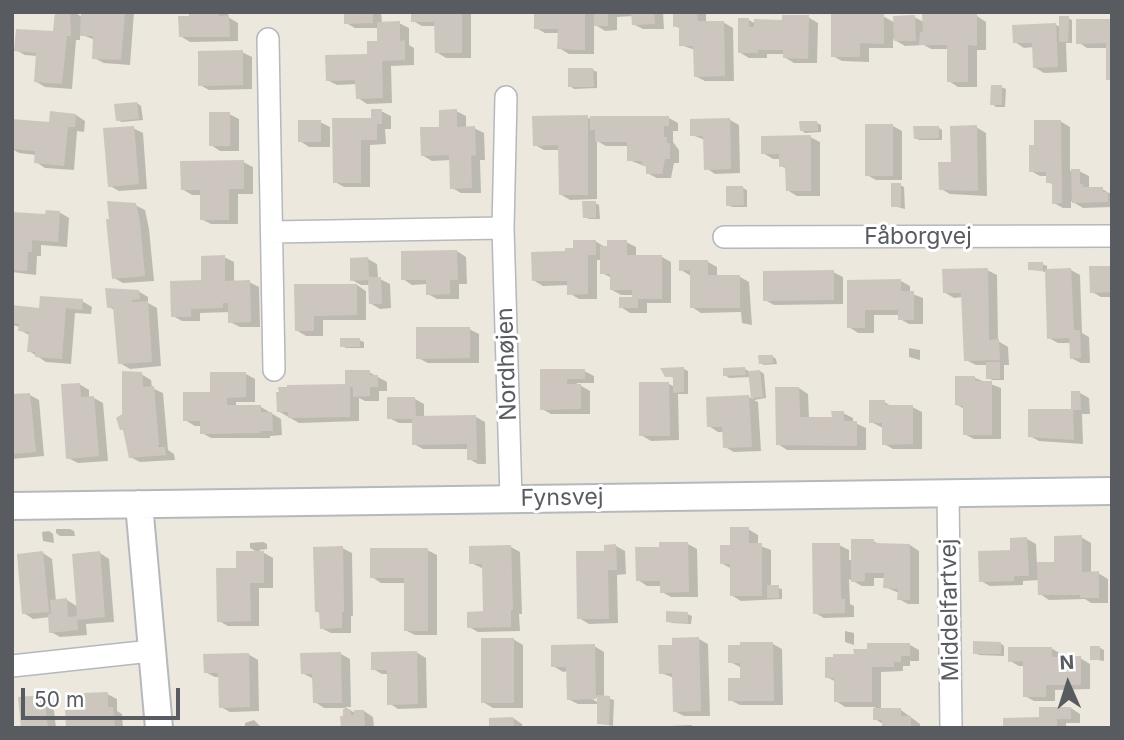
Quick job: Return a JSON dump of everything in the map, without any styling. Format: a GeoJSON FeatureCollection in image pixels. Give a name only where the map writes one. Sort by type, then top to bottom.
{"type":"FeatureCollection","features":[{"type":"Feature","properties":{"kind":"street"},"geometry":{"type":"LineString","coordinates":[[268,39],[274,370]]}},
{"type":"Feature","properties":{"kind":"street","name":"Nordhøjen"},"geometry":{"type":"LineString","coordinates":[[506,97],[503,228],[511,499]]}},
{"type":"Feature","properties":{"kind":"street"},"geometry":{"type":"LineString","coordinates":[[272,232],[503,228]]}},
{"type":"Feature","properties":{"kind":"street","name":"Fåborgvej"},"geometry":{"type":"LineString","coordinates":[[724,237],[1112,236]]}},
{"type":"Feature","properties":{"kind":"street","name":"Fynsvej"},"geometry":{"type":"LineString","coordinates":[[12,506],[1112,491]]}},
{"type":"Feature","properties":{"kind":"street","name":"Middelfartvej"},"geometry":{"type":"LineString","coordinates":[[948,493],[951,728]]}},
{"type":"Feature","properties":{"kind":"street"},"geometry":{"type":"LineString","coordinates":[[139,504],[159,728]]}},
{"type":"Feature","properties":{"kind":"street"},"geometry":{"type":"LineString","coordinates":[[12,666],[151,651]]}},
{"type":"Feature","properties":{"kind":"building"},"geometry":{"type":"Polygon","coordinates":[[[55,12],[70,12],[71,36],[67,36],[62,84],[34,82],[36,53],[14,51],[16,29],[53,31],[55,12]]]}},
{"type":"Feature","properties":{"kind":"building"},"geometry":{"type":"Polygon","coordinates":[[[81,12],[125,12],[121,60],[92,59],[93,36],[80,36],[81,12]]]}},
{"type":"Feature","properties":{"kind":"building"},"geometry":{"type":"Polygon","coordinates":[[[189,12],[219,12],[219,16],[229,15],[230,37],[179,37],[178,16],[189,16],[189,12]]]}},
{"type":"Feature","properties":{"kind":"building"},"geometry":{"type":"Polygon","coordinates":[[[344,12],[373,12],[373,23],[344,24],[344,12]]]}},
{"type":"Feature","properties":{"kind":"building"},"geometry":{"type":"Polygon","coordinates":[[[411,12],[462,12],[462,53],[435,53],[434,22],[411,22],[411,12]]]}},
{"type":"Feature","properties":{"kind":"building"},"geometry":{"type":"Polygon","coordinates":[[[534,12],[585,12],[585,50],[557,49],[558,29],[534,29],[534,12]]]}},
{"type":"Feature","properties":{"kind":"building"},"geometry":{"type":"Polygon","coordinates":[[[594,12],[608,12],[608,26],[594,26],[594,12]]]}},
{"type":"Feature","properties":{"kind":"building"},"geometry":{"type":"Polygon","coordinates":[[[631,12],[654,12],[655,24],[632,25],[631,12]]]}},
{"type":"Feature","properties":{"kind":"building"},"geometry":{"type":"Polygon","coordinates":[[[673,12],[697,12],[698,21],[724,21],[725,76],[694,77],[693,46],[679,46],[679,26],[673,27],[673,12]]]}},
{"type":"Feature","properties":{"kind":"building"},"geometry":{"type":"Polygon","coordinates":[[[831,14],[884,14],[884,44],[860,43],[860,57],[831,57],[831,14]]]}},
{"type":"Feature","properties":{"kind":"building"},"geometry":{"type":"Polygon","coordinates":[[[922,14],[977,14],[977,46],[968,45],[968,82],[947,82],[947,45],[919,45],[920,32],[923,32],[922,14]]]}},
{"type":"Feature","properties":{"kind":"building"},"geometry":{"type":"Polygon","coordinates":[[[782,15],[809,15],[808,59],[783,58],[783,50],[738,53],[738,18],[749,18],[749,27],[754,27],[754,19],[782,20],[782,15]]]}},
{"type":"Feature","properties":{"kind":"building"},"geometry":{"type":"Polygon","coordinates":[[[915,15],[916,41],[894,41],[893,16],[915,15]]]}},
{"type":"Feature","properties":{"kind":"building"},"geometry":{"type":"Polygon","coordinates":[[[1059,16],[1069,16],[1068,42],[1059,42],[1059,16]]]}},
{"type":"Feature","properties":{"kind":"building"},"geometry":{"type":"Polygon","coordinates":[[[1076,19],[1112,19],[1112,80],[1106,80],[1106,43],[1076,44],[1076,19]]]}},
{"type":"Feature","properties":{"kind":"building"},"geometry":{"type":"Polygon","coordinates":[[[400,21],[400,41],[405,40],[405,60],[382,61],[383,98],[356,99],[355,80],[326,81],[325,55],[367,54],[367,41],[377,41],[377,22],[400,21]]]}},
{"type":"Feature","properties":{"kind":"building"},"geometry":{"type":"Polygon","coordinates":[[[1056,23],[1058,67],[1033,68],[1032,43],[1013,43],[1012,25],[1056,23]]]}},
{"type":"Feature","properties":{"kind":"building"},"geometry":{"type":"Polygon","coordinates":[[[243,50],[243,85],[198,86],[198,51],[243,50]]]}},
{"type":"Feature","properties":{"kind":"building"},"geometry":{"type":"Polygon","coordinates":[[[568,68],[593,68],[594,87],[568,87],[568,68]]]}},
{"type":"Feature","properties":{"kind":"building"},"geometry":{"type":"Polygon","coordinates":[[[991,85],[1002,85],[1002,105],[990,105],[991,85]]]}},
{"type":"Feature","properties":{"kind":"building"},"geometry":{"type":"Polygon","coordinates":[[[137,102],[139,119],[116,121],[114,104],[137,102]]]}},
{"type":"Feature","properties":{"kind":"building"},"geometry":{"type":"Polygon","coordinates":[[[371,109],[382,109],[382,124],[377,124],[377,140],[361,140],[361,183],[333,183],[332,118],[371,118],[371,109]]]}},
{"type":"Feature","properties":{"kind":"building"},"geometry":{"type":"Polygon","coordinates":[[[457,109],[457,127],[475,126],[476,155],[471,156],[472,188],[450,189],[449,155],[421,156],[420,127],[439,127],[439,110],[457,109]]]}},
{"type":"Feature","properties":{"kind":"building"},"geometry":{"type":"Polygon","coordinates":[[[50,111],[76,114],[75,127],[68,127],[64,166],[34,163],[35,151],[12,149],[12,119],[49,122],[50,111]]]}},
{"type":"Feature","properties":{"kind":"building"},"geometry":{"type":"Polygon","coordinates":[[[209,112],[230,112],[230,146],[209,146],[209,112]]]}},
{"type":"Feature","properties":{"kind":"building"},"geometry":{"type":"Polygon","coordinates":[[[588,115],[588,195],[559,195],[558,145],[533,146],[532,116],[588,115]]]}},
{"type":"Feature","properties":{"kind":"building"},"geometry":{"type":"Polygon","coordinates":[[[590,116],[669,116],[669,126],[664,126],[664,137],[667,137],[667,143],[670,143],[670,159],[665,159],[662,174],[646,174],[646,166],[642,166],[642,161],[627,161],[627,142],[595,142],[595,130],[590,130],[590,116]]]}},
{"type":"Feature","properties":{"kind":"building"},"geometry":{"type":"Polygon","coordinates":[[[730,118],[731,169],[704,170],[703,136],[690,136],[690,119],[730,118]]]}},
{"type":"Feature","properties":{"kind":"building"},"geometry":{"type":"Polygon","coordinates":[[[298,120],[321,120],[321,142],[298,142],[298,120]]]}},
{"type":"Feature","properties":{"kind":"building"},"geometry":{"type":"Polygon","coordinates":[[[1034,120],[1061,120],[1062,203],[1052,204],[1052,183],[1046,183],[1046,172],[1029,172],[1029,145],[1034,145],[1034,120]]]}},
{"type":"Feature","properties":{"kind":"building"},"geometry":{"type":"Polygon","coordinates":[[[799,121],[817,121],[818,131],[800,131],[799,121]]]}},
{"type":"Feature","properties":{"kind":"building"},"geometry":{"type":"Polygon","coordinates":[[[865,124],[893,124],[893,176],[865,176],[865,124]]]}},
{"type":"Feature","properties":{"kind":"building"},"geometry":{"type":"Polygon","coordinates":[[[977,125],[978,191],[939,190],[938,162],[951,162],[950,126],[977,125]]]}},
{"type":"Feature","properties":{"kind":"building"},"geometry":{"type":"Polygon","coordinates":[[[134,126],[139,184],[108,187],[103,128],[134,126]]]}},
{"type":"Feature","properties":{"kind":"building"},"geometry":{"type":"Polygon","coordinates":[[[913,126],[939,126],[939,138],[914,139],[913,126]]]}},
{"type":"Feature","properties":{"kind":"building"},"geometry":{"type":"Polygon","coordinates":[[[811,135],[811,191],[786,191],[785,166],[779,167],[779,154],[761,154],[761,136],[811,135]]]}},
{"type":"Feature","properties":{"kind":"building"},"geometry":{"type":"Polygon","coordinates":[[[244,160],[244,189],[229,189],[229,220],[200,220],[200,190],[181,190],[180,161],[244,160]]]}},
{"type":"Feature","properties":{"kind":"building"},"geometry":{"type":"Polygon","coordinates":[[[1071,169],[1080,169],[1080,184],[1083,184],[1083,187],[1103,187],[1103,192],[1108,192],[1108,202],[1072,203],[1071,169]]]}},
{"type":"Feature","properties":{"kind":"building"},"geometry":{"type":"Polygon","coordinates":[[[891,183],[901,183],[901,207],[891,207],[891,183]]]}},
{"type":"Feature","properties":{"kind":"building"},"geometry":{"type":"Polygon","coordinates":[[[726,186],[743,186],[744,205],[726,206],[726,186]]]}},
{"type":"Feature","properties":{"kind":"building"},"geometry":{"type":"Polygon","coordinates":[[[107,201],[136,203],[145,276],[112,279],[106,219],[109,219],[107,201]]]}},
{"type":"Feature","properties":{"kind":"building"},"geometry":{"type":"Polygon","coordinates":[[[582,201],[596,201],[596,218],[583,218],[582,201]]]}},
{"type":"Feature","properties":{"kind":"building"},"geometry":{"type":"Polygon","coordinates":[[[46,210],[60,211],[58,242],[32,240],[27,271],[12,270],[12,212],[45,214],[46,210]]]}},
{"type":"Feature","properties":{"kind":"building"},"geometry":{"type":"Polygon","coordinates":[[[573,240],[596,240],[596,255],[588,255],[588,294],[567,295],[567,281],[532,281],[531,252],[565,251],[565,248],[573,248],[573,240]]]}},
{"type":"Feature","properties":{"kind":"building"},"geometry":{"type":"Polygon","coordinates":[[[607,240],[627,240],[627,255],[662,255],[662,299],[638,299],[638,308],[619,308],[619,297],[632,297],[632,290],[610,290],[610,274],[600,274],[600,246],[607,246],[607,240]]]}},
{"type":"Feature","properties":{"kind":"building"},"geometry":{"type":"Polygon","coordinates":[[[457,250],[458,280],[450,280],[450,294],[426,295],[426,280],[401,280],[401,251],[457,250]]]}},
{"type":"Feature","properties":{"kind":"building"},"geometry":{"type":"Polygon","coordinates":[[[225,255],[225,281],[250,280],[251,322],[228,323],[228,303],[223,303],[223,308],[191,309],[191,317],[171,317],[170,281],[201,280],[201,256],[225,255]]]}},
{"type":"Feature","properties":{"kind":"building"},"geometry":{"type":"Polygon","coordinates":[[[368,257],[369,277],[381,277],[382,304],[369,304],[368,280],[350,281],[350,258],[368,257]]]}},
{"type":"Feature","properties":{"kind":"building"},"geometry":{"type":"Polygon","coordinates":[[[679,260],[708,260],[708,275],[740,275],[740,308],[690,308],[690,270],[679,271],[679,260]]]}},
{"type":"Feature","properties":{"kind":"building"},"geometry":{"type":"Polygon","coordinates":[[[1028,262],[1043,262],[1043,271],[1028,270],[1028,262]]]}},
{"type":"Feature","properties":{"kind":"building"},"geometry":{"type":"Polygon","coordinates":[[[1089,266],[1112,266],[1112,292],[1090,293],[1089,266]]]}},
{"type":"Feature","properties":{"kind":"building"},"geometry":{"type":"Polygon","coordinates":[[[988,268],[989,340],[999,339],[1000,360],[964,361],[961,293],[943,293],[942,269],[988,268]]]}},
{"type":"Feature","properties":{"kind":"building"},"geometry":{"type":"Polygon","coordinates":[[[1071,268],[1074,330],[1080,330],[1081,358],[1070,359],[1069,338],[1047,339],[1045,269],[1071,268]]]}},
{"type":"Feature","properties":{"kind":"building"},"geometry":{"type":"Polygon","coordinates":[[[834,270],[834,300],[763,301],[763,271],[834,270]]]}},
{"type":"Feature","properties":{"kind":"building"},"geometry":{"type":"Polygon","coordinates":[[[901,279],[901,291],[914,291],[914,320],[898,320],[898,310],[865,310],[865,328],[847,328],[847,280],[901,279]]]}},
{"type":"Feature","properties":{"kind":"building"},"geometry":{"type":"Polygon","coordinates":[[[294,284],[357,284],[357,315],[314,316],[314,331],[295,331],[294,284]]]}},
{"type":"Feature","properties":{"kind":"building"},"geometry":{"type":"Polygon","coordinates":[[[105,288],[139,290],[140,299],[132,302],[148,301],[152,362],[118,364],[113,307],[107,308],[105,288]]]}},
{"type":"Feature","properties":{"kind":"building"},"geometry":{"type":"Polygon","coordinates":[[[40,296],[83,299],[82,310],[66,308],[62,359],[35,357],[35,352],[27,352],[29,332],[18,331],[19,324],[12,323],[12,305],[39,308],[40,296]]]}},
{"type":"Feature","properties":{"kind":"building"},"geometry":{"type":"Polygon","coordinates":[[[416,327],[470,327],[470,358],[416,359],[416,327]]]}},
{"type":"Feature","properties":{"kind":"building"},"geometry":{"type":"Polygon","coordinates":[[[340,338],[360,338],[360,347],[340,347],[340,338]]]}},
{"type":"Feature","properties":{"kind":"building"},"geometry":{"type":"Polygon","coordinates":[[[758,355],[773,355],[773,363],[759,364],[758,355]]]}},
{"type":"Feature","properties":{"kind":"building"},"geometry":{"type":"Polygon","coordinates":[[[986,362],[1000,362],[1000,379],[986,379],[986,362]]]}},
{"type":"Feature","properties":{"kind":"building"},"geometry":{"type":"Polygon","coordinates":[[[684,367],[684,392],[673,393],[673,377],[665,377],[660,368],[684,367]]]}},
{"type":"Feature","properties":{"kind":"building"},"geometry":{"type":"Polygon","coordinates":[[[745,367],[746,375],[723,376],[723,368],[745,367]]]}},
{"type":"Feature","properties":{"kind":"building"},"geometry":{"type":"Polygon","coordinates":[[[540,369],[585,369],[585,379],[567,379],[567,384],[581,384],[581,409],[540,410],[540,369]]]}},
{"type":"Feature","properties":{"kind":"building"},"geometry":{"type":"Polygon","coordinates":[[[345,370],[370,370],[370,375],[378,375],[378,387],[370,387],[370,396],[353,397],[353,387],[350,387],[350,417],[288,418],[288,412],[277,412],[278,387],[345,384],[345,370]]]}},
{"type":"Feature","properties":{"kind":"building"},"geometry":{"type":"Polygon","coordinates":[[[760,370],[763,397],[751,398],[748,371],[760,370]]]}},
{"type":"Feature","properties":{"kind":"building"},"geometry":{"type":"Polygon","coordinates":[[[122,371],[142,372],[143,387],[154,386],[157,447],[165,447],[166,455],[129,458],[123,430],[120,430],[116,418],[122,414],[122,371]]]}},
{"type":"Feature","properties":{"kind":"building"},"geometry":{"type":"Polygon","coordinates":[[[210,372],[246,372],[246,397],[227,398],[227,405],[261,405],[261,412],[272,412],[273,431],[200,434],[200,421],[183,421],[183,392],[210,392],[210,372]]]}},
{"type":"Feature","properties":{"kind":"building"},"geometry":{"type":"Polygon","coordinates":[[[955,376],[975,376],[975,381],[992,381],[992,435],[963,435],[963,406],[955,405],[955,376]]]}},
{"type":"Feature","properties":{"kind":"building"},"geometry":{"type":"Polygon","coordinates":[[[639,382],[669,382],[670,436],[639,436],[639,382]]]}},
{"type":"Feature","properties":{"kind":"building"},"geometry":{"type":"Polygon","coordinates":[[[80,383],[81,397],[94,396],[99,456],[66,459],[61,384],[80,383]]]}},
{"type":"Feature","properties":{"kind":"building"},"geometry":{"type":"Polygon","coordinates":[[[775,387],[799,387],[800,417],[832,417],[831,411],[844,411],[844,421],[857,421],[857,446],[776,445],[775,387]]]}},
{"type":"Feature","properties":{"kind":"building"},"geometry":{"type":"Polygon","coordinates":[[[1071,391],[1080,391],[1081,410],[1073,410],[1074,440],[1028,437],[1028,409],[1071,409],[1071,391]]]}},
{"type":"Feature","properties":{"kind":"building"},"geometry":{"type":"Polygon","coordinates":[[[30,393],[36,452],[12,454],[12,394],[30,393]]]}},
{"type":"Feature","properties":{"kind":"building"},"geometry":{"type":"Polygon","coordinates":[[[749,395],[752,447],[723,448],[722,427],[707,427],[706,397],[749,395]]]}},
{"type":"Feature","properties":{"kind":"building"},"geometry":{"type":"Polygon","coordinates":[[[387,397],[415,397],[416,416],[476,415],[477,460],[467,460],[467,444],[412,445],[412,419],[387,419],[387,397]]]}},
{"type":"Feature","properties":{"kind":"building"},"geometry":{"type":"Polygon","coordinates":[[[869,400],[885,400],[885,405],[913,405],[913,444],[882,445],[882,423],[869,423],[869,400]]]}},
{"type":"Feature","properties":{"kind":"building"},"geometry":{"type":"Polygon","coordinates":[[[730,527],[749,527],[749,543],[762,543],[762,596],[730,596],[730,564],[720,564],[720,545],[730,545],[730,527]]]}},
{"type":"Feature","properties":{"kind":"building"},"geometry":{"type":"Polygon","coordinates":[[[1082,535],[1082,572],[1099,571],[1099,598],[1038,595],[1037,562],[1054,562],[1054,536],[1082,535]]]}},
{"type":"Feature","properties":{"kind":"building"},"geometry":{"type":"Polygon","coordinates":[[[1027,537],[1029,576],[1014,576],[1014,581],[979,582],[978,551],[1010,550],[1010,538],[1027,537]]]}},
{"type":"Feature","properties":{"kind":"building"},"geometry":{"type":"Polygon","coordinates":[[[851,539],[910,544],[910,600],[897,600],[898,589],[883,588],[884,573],[865,573],[865,581],[851,582],[851,539]]]}},
{"type":"Feature","properties":{"kind":"building"},"geometry":{"type":"Polygon","coordinates":[[[659,542],[688,542],[689,592],[660,593],[660,581],[636,581],[635,547],[659,547],[659,542]]]}},
{"type":"Feature","properties":{"kind":"building"},"geometry":{"type":"Polygon","coordinates":[[[812,543],[840,543],[841,599],[845,599],[845,613],[813,614],[812,543]]]}},
{"type":"Feature","properties":{"kind":"building"},"geometry":{"type":"Polygon","coordinates":[[[616,544],[617,570],[608,570],[609,619],[577,619],[576,551],[604,551],[604,545],[616,544]]]}},
{"type":"Feature","properties":{"kind":"building"},"geometry":{"type":"Polygon","coordinates":[[[511,545],[511,627],[467,628],[467,612],[483,611],[482,564],[469,564],[469,546],[511,545]]]}},
{"type":"Feature","properties":{"kind":"building"},"geometry":{"type":"Polygon","coordinates":[[[343,546],[342,628],[320,629],[319,612],[315,612],[313,547],[343,546]]]}},
{"type":"Feature","properties":{"kind":"building"},"geometry":{"type":"Polygon","coordinates":[[[370,548],[428,548],[428,631],[404,631],[404,578],[370,578],[370,548]]]}},
{"type":"Feature","properties":{"kind":"building"},"geometry":{"type":"Polygon","coordinates":[[[43,551],[49,612],[22,614],[17,554],[43,551]]]}},
{"type":"Feature","properties":{"kind":"building"},"geometry":{"type":"Polygon","coordinates":[[[100,551],[105,617],[77,620],[78,630],[49,633],[50,600],[67,598],[68,617],[77,616],[72,554],[100,551]]]}},
{"type":"Feature","properties":{"kind":"building"},"geometry":{"type":"Polygon","coordinates":[[[236,551],[264,551],[264,583],[250,583],[251,621],[217,622],[216,568],[236,568],[236,551]]]}},
{"type":"Feature","properties":{"kind":"building"},"geometry":{"type":"Polygon","coordinates":[[[767,585],[779,585],[779,598],[767,598],[767,585]]]}},
{"type":"Feature","properties":{"kind":"building"},"geometry":{"type":"Polygon","coordinates":[[[666,611],[688,612],[688,623],[666,622],[666,611]]]}},
{"type":"Feature","properties":{"kind":"building"},"geometry":{"type":"Polygon","coordinates":[[[699,637],[701,711],[673,712],[672,673],[659,674],[658,645],[672,645],[672,638],[699,637]]]}},
{"type":"Feature","properties":{"kind":"building"},"geometry":{"type":"Polygon","coordinates":[[[481,638],[514,638],[514,703],[481,703],[481,638]]]}},
{"type":"Feature","properties":{"kind":"building"},"geometry":{"type":"Polygon","coordinates":[[[973,641],[1001,642],[1001,654],[973,654],[973,641]]]}},
{"type":"Feature","properties":{"kind":"building"},"geometry":{"type":"Polygon","coordinates":[[[740,642],[773,642],[774,701],[728,701],[728,678],[740,678],[740,663],[728,663],[728,645],[740,645],[740,642]]]}},
{"type":"Feature","properties":{"kind":"building"},"geometry":{"type":"Polygon","coordinates":[[[867,643],[910,643],[910,656],[901,656],[901,662],[894,662],[894,667],[872,667],[872,702],[834,702],[834,678],[825,678],[825,657],[833,657],[833,654],[854,654],[853,649],[867,649],[867,643]]]}},
{"type":"Feature","properties":{"kind":"building"},"geometry":{"type":"Polygon","coordinates":[[[595,644],[596,699],[567,700],[566,667],[551,667],[551,645],[595,644]]]}},
{"type":"Feature","properties":{"kind":"building"},"geometry":{"type":"Polygon","coordinates":[[[1090,646],[1100,646],[1100,660],[1090,660],[1090,646]]]}},
{"type":"Feature","properties":{"kind":"building"},"geometry":{"type":"Polygon","coordinates":[[[1008,647],[1052,647],[1052,657],[1081,656],[1081,685],[1046,685],[1046,697],[1023,697],[1023,661],[1008,662],[1008,647]]]}},
{"type":"Feature","properties":{"kind":"building"},"geometry":{"type":"Polygon","coordinates":[[[417,651],[418,704],[387,705],[387,670],[371,670],[371,652],[417,651]]]}},
{"type":"Feature","properties":{"kind":"building"},"geometry":{"type":"Polygon","coordinates":[[[341,652],[342,703],[313,703],[312,674],[301,674],[300,653],[341,652]]]}},
{"type":"Feature","properties":{"kind":"building"},"geometry":{"type":"Polygon","coordinates":[[[249,653],[250,707],[219,708],[218,673],[204,673],[203,654],[249,653]]]}},
{"type":"Feature","properties":{"kind":"building"},"geometry":{"type":"Polygon","coordinates":[[[108,692],[108,707],[113,707],[115,728],[66,728],[65,710],[85,709],[84,693],[108,692]]]}},
{"type":"Feature","properties":{"kind":"building"},"geometry":{"type":"Polygon","coordinates":[[[44,695],[48,728],[21,728],[18,697],[44,695]]]}},
{"type":"Feature","properties":{"kind":"building"},"geometry":{"type":"Polygon","coordinates":[[[597,695],[610,696],[609,725],[597,724],[597,695]]]}},
{"type":"Feature","properties":{"kind":"building"},"geometry":{"type":"Polygon","coordinates":[[[1039,707],[1071,707],[1071,719],[1057,719],[1057,728],[1003,728],[1003,718],[1039,717],[1039,707]]]}},
{"type":"Feature","properties":{"kind":"building"},"geometry":{"type":"Polygon","coordinates":[[[873,708],[901,708],[901,716],[911,716],[911,728],[882,728],[882,720],[873,720],[873,708]]]}},
{"type":"Feature","properties":{"kind":"building"},"geometry":{"type":"Polygon","coordinates":[[[343,709],[350,709],[351,715],[354,715],[354,710],[364,710],[365,728],[341,728],[340,716],[343,716],[343,709]]]}},
{"type":"Feature","properties":{"kind":"building"},"geometry":{"type":"Polygon","coordinates":[[[513,717],[514,728],[489,728],[489,718],[513,717]]]}}]}
